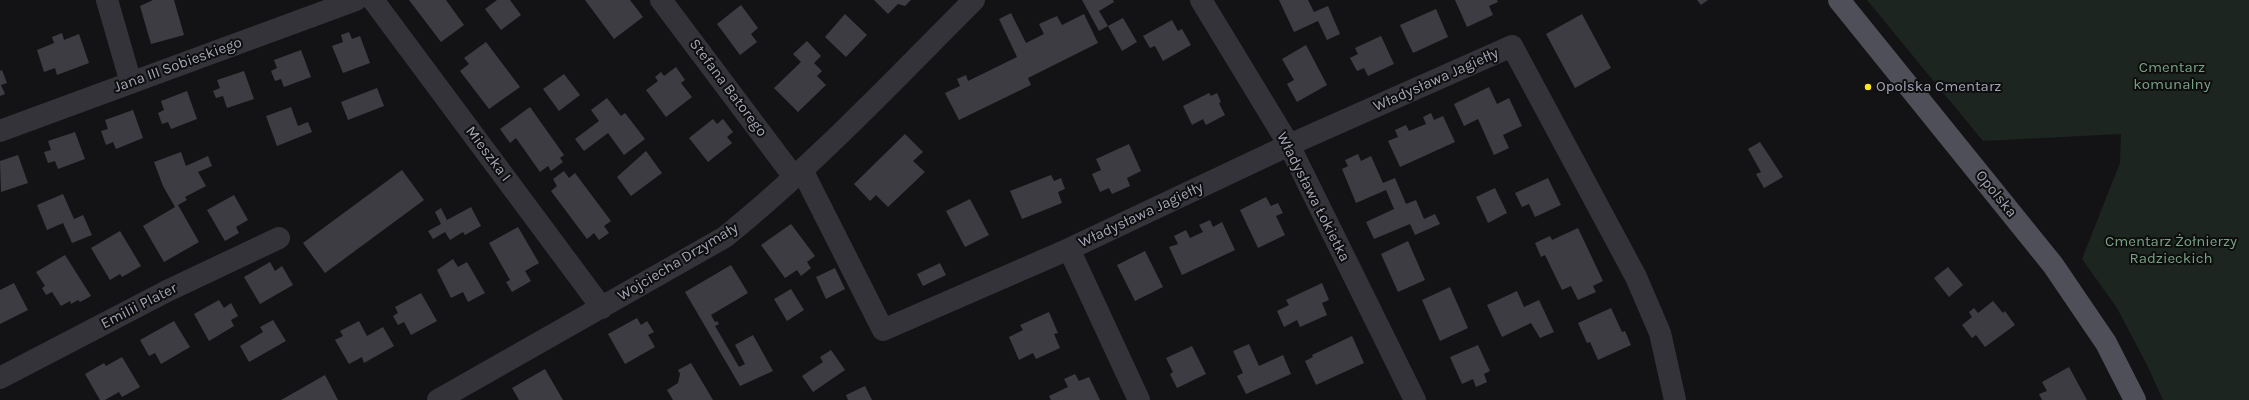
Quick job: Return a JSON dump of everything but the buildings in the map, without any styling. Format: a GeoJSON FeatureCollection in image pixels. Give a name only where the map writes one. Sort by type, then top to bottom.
{"type":"FeatureCollection","features":[{"type":"Feature","properties":{"kind":"main road","name":"Opolska"},"geometry":{"type":"LineString","coordinates":[[1839,0],[2053,265],[2106,343],[2135,400]]}},
{"type":"Feature","properties":{"kind":"street"},"geometry":{"type":"LineString","coordinates":[[107,0],[131,82]]}},
{"type":"Feature","properties":{"kind":"street","name":"Jana III Sobieskiego"},"geometry":{"type":"LineString","coordinates":[[0,131],[356,0]]}},
{"type":"Feature","properties":{"kind":"street","name":"Mieszka I"},"geometry":{"type":"LineString","coordinates":[[373,0],[602,308]]}},
{"type":"Feature","properties":{"kind":"street","name":"Stefana Batorego"},"geometry":{"type":"LineString","coordinates":[[661,0],[798,174]]}},
{"type":"Feature","properties":{"kind":"street","name":"Wojciecha Drzymały"},"geometry":{"type":"LineString","coordinates":[[438,400],[725,237],[798,174],[974,0]]}},
{"type":"Feature","properties":{"kind":"street","name":"Władysława Łokietka"},"geometry":{"type":"LineString","coordinates":[[1201,0],[1289,145],[1415,400]]}},
{"type":"Feature","properties":{"kind":"street","name":"Władysława Jagiełły"},"geometry":{"type":"LineString","coordinates":[[798,174],[883,330],[1069,249],[1289,145],[1512,46],[1636,276],[1660,332],[1675,400]]}},
{"type":"Feature","properties":{"kind":"street","name":"Emilii Plater"},"geometry":{"type":"LineString","coordinates":[[0,378],[167,291],[279,238]]}},
{"type":"Feature","properties":{"kind":"street","name":"Władysława Jagiełły"},"geometry":{"type":"LineString","coordinates":[[1069,249],[1139,400]]}},
{"type":"Feature","properties":{"kind":"green space","name":"Cmentarz komunalny"},"geometry":{"type":"Polygon","coordinates":[[[1867,0],[2249,0],[2249,400],[2163,400],[2147,365],[2117,308],[2082,259],[2120,163],[2121,134],[1983,141],[1867,0]]]}},
{"type":"Feature","properties":{"kind":"place","name":"Opolska Cmentarz"},"geometry":{"type":"Point","coordinates":[1868,87]}},
{"type":"Feature","properties":{"kind":"park label","name":"Cmentarz Żołnierzy Radzieckich"},"geometry":{"type":"Point","coordinates":[2171,250]}}]}
